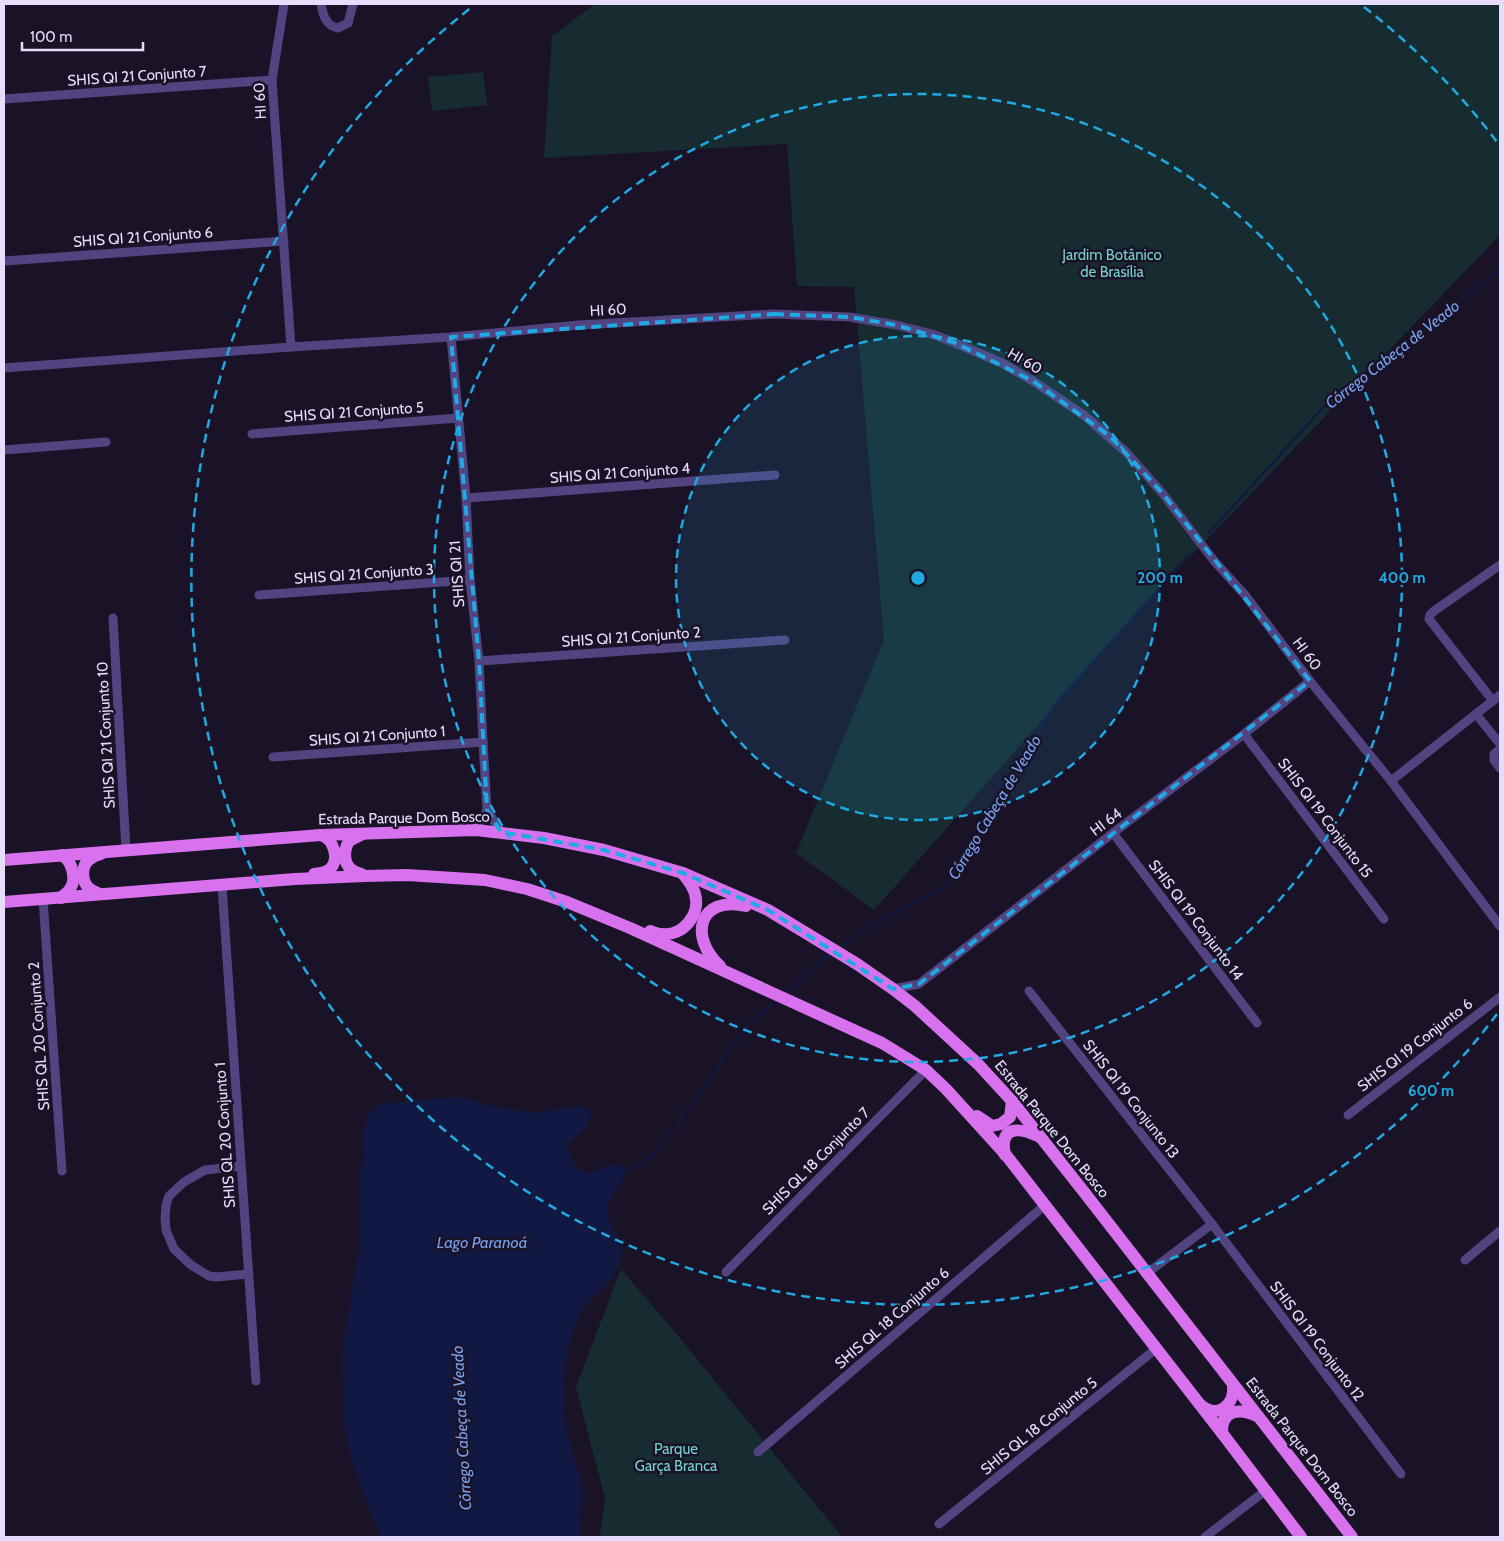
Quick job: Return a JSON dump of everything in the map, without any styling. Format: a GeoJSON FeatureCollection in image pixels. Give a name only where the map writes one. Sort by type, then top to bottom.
{"type":"FeatureCollection","features":[{"type":"Feature","properties":{"kind":"main road","name":"Estrada Parque Dom Bosco"},"geometry":{"type":"LineString","coordinates":[[4,860],[321,835],[476,830],[544,838],[604,850],[683,873],[768,910],[857,964],[894,989],[978,1064],[1012,1101],[1352,1537]]}},
{"type":"Feature","properties":{"kind":"main road"},"geometry":{"type":"LineString","coordinates":[[365,833],[349,841],[345,853],[350,869],[366,876]]}},
{"type":"Feature","properties":{"kind":"main road"},"geometry":{"type":"LineString","coordinates":[[295,879],[326,871],[333,865],[335,858],[332,843],[327,837],[321,835]]}},
{"type":"Feature","properties":{"kind":"main road"},"geometry":{"type":"LineString","coordinates":[[100,894],[90,889],[86,884],[83,874],[84,865],[89,859],[101,854],[122,851]]}},
{"type":"Feature","properties":{"kind":"main road"},"geometry":{"type":"LineString","coordinates":[[61,898],[71,888],[73,880],[70,864],[67,858],[62,855]]}},
{"type":"Feature","properties":{"kind":"main road"},"geometry":{"type":"LineString","coordinates":[[630,928],[638,927],[662,934],[679,930],[688,924],[696,911],[695,894],[692,885],[683,873]]}},
{"type":"Feature","properties":{"kind":"main road"},"geometry":{"type":"LineString","coordinates":[[4,902],[295,879],[406,874],[504,884],[567,902],[630,928],[772,994],[805,1006],[882,1043],[926,1070],[1006,1155],[1222,1432],[1301,1537]]}},
{"type":"Feature","properties":{"kind":"main road"},"geometry":{"type":"LineString","coordinates":[[726,972],[707,952],[702,938],[700,927],[706,916],[722,904],[735,903],[768,910]]}},
{"type":"Feature","properties":{"kind":"main road"},"geometry":{"type":"LineString","coordinates":[[961,1105],[992,1126],[1010,1117],[1012,1101]]}},
{"type":"Feature","properties":{"kind":"main road"},"geometry":{"type":"LineString","coordinates":[[1006,1155],[1003,1142],[1005,1136],[1011,1131],[1026,1130],[1040,1137]]}},
{"type":"Feature","properties":{"kind":"main road"},"geometry":{"type":"LineString","coordinates":[[1200,1404],[1210,1411],[1224,1408],[1231,1401],[1234,1394],[1233,1385]]}},
{"type":"Feature","properties":{"kind":"main road"},"geometry":{"type":"LineString","coordinates":[[1222,1432],[1224,1420],[1231,1413],[1240,1410],[1248,1411],[1257,1416]]}},
{"type":"Feature","properties":{"kind":"street","name":"HI 60"},"geometry":{"type":"LineString","coordinates":[[284,4],[272,80],[291,347]]}},
{"type":"Feature","properties":{"kind":"street"},"geometry":{"type":"LineString","coordinates":[[321,4],[330,26],[338,28],[348,23],[353,4]]}},
{"type":"Feature","properties":{"kind":"street","name":"SHIS QI 21 Conjunto 7"},"geometry":{"type":"LineString","coordinates":[[4,99],[272,80]]}},
{"type":"Feature","properties":{"kind":"street","name":"SHIS QI 21 Conjunto 6"},"geometry":{"type":"LineString","coordinates":[[4,261],[284,242]]}},
{"type":"Feature","properties":{"kind":"street","name":"HI 60"},"geometry":{"type":"LineString","coordinates":[[4,368],[451,337],[579,325],[774,314],[850,317],[896,325],[954,342],[1002,363],[1033,381],[1085,416],[1111,437],[1132,458],[1163,494],[1210,555],[1245,595],[1310,681],[1391,782],[1500,926]]}},
{"type":"Feature","properties":{"kind":"street","name":"SHIS QI 21"},"geometry":{"type":"LineString","coordinates":[[451,337],[466,498],[470,580],[479,662],[487,810]]}},
{"type":"Feature","properties":{"kind":"street","name":"SHIS QI 21 Conjunto 5"},"geometry":{"type":"LineString","coordinates":[[252,434],[458,418]]}},
{"type":"Feature","properties":{"kind":"street"},"geometry":{"type":"LineString","coordinates":[[4,450],[106,442]]}},
{"type":"Feature","properties":{"kind":"street","name":"SHIS QI 21 Conjunto 4"},"geometry":{"type":"LineString","coordinates":[[466,498],[776,475]]}},
{"type":"Feature","properties":{"kind":"street"},"geometry":{"type":"LineString","coordinates":[[1493,701],[1429,619],[1434,611],[1500,564]]}},
{"type":"Feature","properties":{"kind":"street","name":"SHIS QI 21 Conjunto 3"},"geometry":{"type":"LineString","coordinates":[[259,595],[470,580]]}},
{"type":"Feature","properties":{"kind":"street","name":"SHIS QI 21 Conjunto 10"},"geometry":{"type":"LineString","coordinates":[[113,618],[122,851]]}},
{"type":"Feature","properties":{"kind":"street","name":"SHIS QI 21 Conjunto 2"},"geometry":{"type":"LineString","coordinates":[[479,662],[785,640]]}},
{"type":"Feature","properties":{"kind":"street","name":"HI 64"},"geometry":{"type":"LineString","coordinates":[[894,989],[919,984],[1310,681]]}},
{"type":"Feature","properties":{"kind":"street"},"geometry":{"type":"LineString","coordinates":[[1391,782],[1500,695]]}},
{"type":"Feature","properties":{"kind":"street"},"geometry":{"type":"LineString","coordinates":[[1476,714],[1500,744]]}},
{"type":"Feature","properties":{"kind":"street","name":"SHIS QI 19 Conjunto 15"},"geometry":{"type":"LineString","coordinates":[[1244,734],[1384,919]]}},
{"type":"Feature","properties":{"kind":"street","name":"SHIS QI 21 Conjunto 1"},"geometry":{"type":"LineString","coordinates":[[273,757],[483,742]]}},
{"type":"Feature","properties":{"kind":"street"},"geometry":{"type":"LineString","coordinates":[[1500,748],[1493,757],[1500,768]]}},
{"type":"Feature","properties":{"kind":"street"},"geometry":{"type":"LineString","coordinates":[[476,830],[487,810],[502,832]]}},
{"type":"Feature","properties":{"kind":"street","name":"SHIS QI 19 Conjunto 14"},"geometry":{"type":"LineString","coordinates":[[1113,833],[1257,1023]]}},
{"type":"Feature","properties":{"kind":"street","name":"SHIS QL 20 Conjunto 1"},"geometry":{"type":"LineString","coordinates":[[222,886],[256,1381]]}},
{"type":"Feature","properties":{"kind":"street","name":"SHIS QL 20 Conjunto 2"},"geometry":{"type":"LineString","coordinates":[[43,899],[62,1171]]}},
{"type":"Feature","properties":{"kind":"street"},"geometry":{"type":"LineString","coordinates":[[915,1006],[915,995],[919,984]]}},
{"type":"Feature","properties":{"kind":"street","name":"SHIS QI 19 Conjunto 13"},"geometry":{"type":"LineString","coordinates":[[1029,992],[1212,1224]]}},
{"type":"Feature","properties":{"kind":"street","name":"SHIS QI 19 Conjunto 6"},"geometry":{"type":"LineString","coordinates":[[1348,1115],[1500,997]]}},
{"type":"Feature","properties":{"kind":"street","name":"SHIS QL 18 Conjunto 7"},"geometry":{"type":"LineString","coordinates":[[726,1272],[926,1070]]}},
{"type":"Feature","properties":{"kind":"street"},"geometry":{"type":"LineString","coordinates":[[241,1166],[205,1170],[184,1182],[169,1196],[166,1204],[165,1218],[166,1230],[174,1249],[191,1265],[209,1276],[248,1274]]}},
{"type":"Feature","properties":{"kind":"street","name":"SHIS QL 18 Conjunto 6"},"geometry":{"type":"LineString","coordinates":[[758,1452],[1045,1205]]}},
{"type":"Feature","properties":{"kind":"street"},"geometry":{"type":"LineString","coordinates":[[1146,1274],[1212,1224]]}},
{"type":"Feature","properties":{"kind":"street","name":"SHIS QI 19 Conjunto 12"},"geometry":{"type":"LineString","coordinates":[[1212,1224],[1401,1474]]}},
{"type":"Feature","properties":{"kind":"street"},"geometry":{"type":"LineString","coordinates":[[1465,1260],[1500,1231]]}},
{"type":"Feature","properties":{"kind":"street","name":"SHIS QL 18 Conjunto 5"},"geometry":{"type":"LineString","coordinates":[[939,1524],[1156,1348]]}},
{"type":"Feature","properties":{"kind":"street"},"geometry":{"type":"LineString","coordinates":[[1205,1537],[1265,1491]]}},
{"type":"Feature","properties":{"kind":"highlighted area"},"geometry":{"type":"Polygon","coordinates":[[[774,314],[850,317],[896,325],[953,342],[1033,381],[1111,437],[1163,494],[1310,681],[919,984],[893,989],[768,910],[683,873],[604,850],[501,832],[493,822],[487,810],[479,661],[451,337],[774,314]]]}},
{"type":"Feature","properties":{"kind":"green space","name":"Jardim Botânico de Brasília"},"geometry":{"type":"Polygon","coordinates":[[[595,4],[1500,4],[1500,235],[1159,589],[874,910],[796,853],[884,640],[854,287],[797,286],[787,144],[544,158],[552,36],[595,4]]]}},
{"type":"Feature","properties":{"kind":"green space"},"geometry":{"type":"Polygon","coordinates":[[[483,72],[487,105],[432,111],[428,77],[483,72]]]}},
{"type":"Feature","properties":{"kind":"green space","name":"Parque Garça Branca"},"geometry":{"type":"Polygon","coordinates":[[[621,1269],[842,1537],[600,1537],[605,1498],[576,1387],[621,1269]]]}},
{"type":"Feature","properties":{"kind":"water","name":"Lago Paranoá"},"geometry":{"type":"Polygon","coordinates":[[[458,1097],[500,1108],[536,1113],[583,1106],[588,1109],[591,1116],[585,1129],[569,1142],[567,1148],[573,1163],[582,1172],[590,1173],[606,1166],[619,1164],[625,1171],[624,1177],[607,1206],[608,1218],[621,1249],[620,1262],[611,1279],[587,1303],[579,1316],[573,1332],[566,1364],[564,1398],[566,1424],[582,1488],[580,1537],[381,1537],[354,1468],[345,1432],[341,1359],[360,1241],[359,1177],[364,1151],[362,1138],[368,1113],[378,1104],[458,1097]]]}},
{"type":"Feature","properties":{"kind":"waterway","name":"Córrego Cabeça de Veado"},"geometry":{"type":"LineString","coordinates":[[1209,533],[1330,400],[1500,270]]}},
{"type":"Feature","properties":{"kind":"waterway","name":"Córrego Cabeça de Veado"},"geometry":{"type":"LineString","coordinates":[[840,948],[859,933],[949,884],[1055,704],[1189,555]]}},
{"type":"Feature","properties":{"kind":"waterway","name":"Córrego Cabeça de Veado"},"geometry":{"type":"LineString","coordinates":[[784,993],[831,954]]}},
{"type":"Feature","properties":{"kind":"waterway","name":"Córrego Cabeça de Veado"},"geometry":{"type":"LineString","coordinates":[[624,1171],[657,1152],[748,1025],[776,1000]]}}]}
